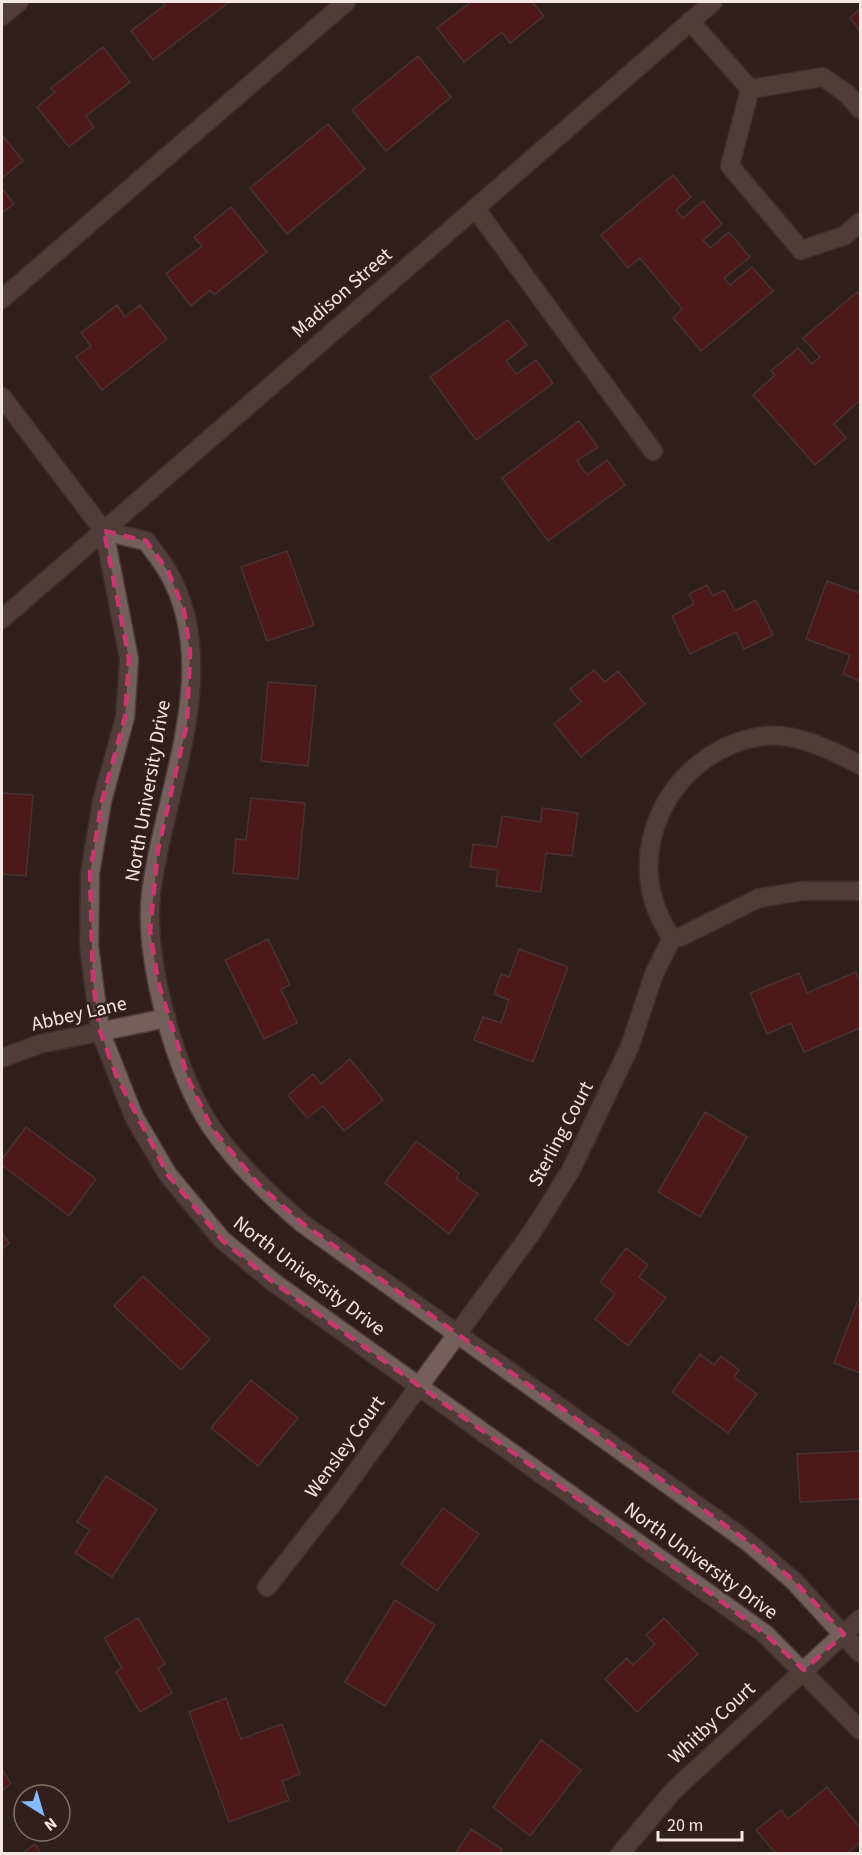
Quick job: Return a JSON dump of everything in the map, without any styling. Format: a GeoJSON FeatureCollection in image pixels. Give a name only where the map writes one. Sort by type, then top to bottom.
{"type":"FeatureCollection","features":[{"type":"Feature","properties":{"kind":"street"},"geometry":{"type":"LineString","coordinates":[[2,16],[19,2]]}},
{"type":"Feature","properties":{"kind":"street"},"geometry":{"type":"LineString","coordinates":[[2,299],[346,2]]}},
{"type":"Feature","properties":{"kind":"street","name":"Madison Street"},"geometry":{"type":"LineString","coordinates":[[2,619],[713,2]]}},
{"type":"Feature","properties":{"kind":"street"},"geometry":{"type":"LineString","coordinates":[[690,21],[750,89]]}},
{"type":"Feature","properties":{"kind":"street"},"geometry":{"type":"LineString","coordinates":[[750,89],[823,77],[848,94],[861,109]]}},
{"type":"Feature","properties":{"kind":"street"},"geometry":{"type":"LineString","coordinates":[[750,89],[730,166],[801,250],[844,236],[861,222]]}},
{"type":"Feature","properties":{"kind":"street"},"geometry":{"type":"LineString","coordinates":[[475,208],[653,451]]}},
{"type":"Feature","properties":{"kind":"street"},"geometry":{"type":"LineString","coordinates":[[2,397],[104,531]]}},
{"type":"Feature","properties":{"kind":"street","name":"North University Drive"},"geometry":{"type":"LineString","coordinates":[[861,1653],[794,1581],[747,1541],[302,1223],[259,1185],[211,1127],[189,1081],[167,1018],[158,982],[150,931],[151,896],[158,850],[187,723],[190,652],[184,610],[168,571],[146,541],[104,531],[129,659],[125,717],[102,801],[90,873],[89,946],[100,1031],[134,1117],[168,1175],[195,1211],[222,1240],[273,1282],[765,1634],[804,1670],[861,1730]]}},
{"type":"Feature","properties":{"kind":"street"},"geometry":{"type":"LineString","coordinates":[[861,765],[837,753],[789,738],[766,736],[747,740],[715,753],[685,777],[669,797],[651,837],[648,880],[652,903],[672,938],[680,937],[759,898],[801,891],[861,891]]}},
{"type":"Feature","properties":{"kind":"street","name":"Sterling Court"},"geometry":{"type":"LineString","coordinates":[[457,1333],[532,1232],[571,1170],[630,1046],[654,974],[672,938]]}},
{"type":"Feature","properties":{"kind":"street","name":"Abbey Lane"},"geometry":{"type":"LineString","coordinates":[[2,1058],[40,1044],[167,1018]]}},
{"type":"Feature","properties":{"kind":"street","name":"Wensley Court"},"geometry":{"type":"LineString","coordinates":[[267,1587],[337,1498],[457,1333]]}},
{"type":"Feature","properties":{"kind":"street","name":"Whitby Court"},"geometry":{"type":"LineString","coordinates":[[620,1854],[674,1790],[861,1618]]}},
{"type":"Feature","properties":{"kind":"highlighted area"},"geometry":{"type":"Polygon","coordinates":[[[104,531],[146,541],[168,571],[184,610],[190,652],[187,723],[158,850],[150,931],[158,982],[189,1081],[211,1127],[259,1185],[302,1223],[747,1541],[794,1581],[844,1634],[804,1670],[765,1634],[695,1582],[273,1282],[222,1240],[168,1175],[117,1077],[100,1031],[93,982],[90,873],[102,801],[125,717],[129,659],[104,531]]]}},
{"type":"Feature","properties":{"kind":"building"},"geometry":{"type":"Polygon","coordinates":[[[162,2],[228,3],[153,60],[131,31],[165,5],[162,2]]]}},
{"type":"Feature","properties":{"kind":"building"},"geometry":{"type":"Polygon","coordinates":[[[471,2],[532,2],[544,16],[510,43],[502,32],[464,62],[437,28],[471,2]]]}},
{"type":"Feature","properties":{"kind":"building"},"geometry":{"type":"Polygon","coordinates":[[[860,9],[860,31],[850,18],[860,9]]]}},
{"type":"Feature","properties":{"kind":"building"},"geometry":{"type":"Polygon","coordinates":[[[103,47],[130,82],[86,116],[94,127],[69,147],[37,107],[55,92],[51,88],[103,47]]]}},
{"type":"Feature","properties":{"kind":"building"},"geometry":{"type":"Polygon","coordinates":[[[418,56],[451,97],[386,151],[352,110],[418,56]]]}},
{"type":"Feature","properties":{"kind":"building"},"geometry":{"type":"Polygon","coordinates":[[[328,124],[365,169],[287,234],[250,188],[328,124]]]}},
{"type":"Feature","properties":{"kind":"building"},"geometry":{"type":"Polygon","coordinates":[[[2,135],[23,161],[2,178],[2,135]]]}},
{"type":"Feature","properties":{"kind":"building"},"geometry":{"type":"Polygon","coordinates":[[[673,175],[691,197],[676,210],[683,218],[703,201],[722,224],[703,240],[710,248],[729,232],[750,257],[724,278],[730,285],[752,267],[773,291],[701,351],[673,318],[682,309],[640,258],[628,268],[601,235],[673,175]]]}},
{"type":"Feature","properties":{"kind":"building"},"geometry":{"type":"Polygon","coordinates":[[[2,188],[14,204],[2,213],[2,188]]]}},
{"type":"Feature","properties":{"kind":"building"},"geometry":{"type":"Polygon","coordinates":[[[231,207],[267,252],[214,295],[210,290],[191,306],[166,274],[202,246],[194,237],[231,207]]]}},
{"type":"Feature","properties":{"kind":"building"},"geometry":{"type":"Polygon","coordinates":[[[857,292],[860,296],[860,400],[834,424],[846,438],[815,465],[753,395],[775,375],[771,371],[798,348],[812,364],[820,357],[803,338],[857,292]]]}},
{"type":"Feature","properties":{"kind":"building"},"geometry":{"type":"Polygon","coordinates":[[[117,305],[125,317],[140,305],[167,339],[102,390],[76,357],[91,346],[81,333],[117,305]]]}},
{"type":"Feature","properties":{"kind":"building"},"geometry":{"type":"Polygon","coordinates":[[[508,320],[527,345],[506,361],[516,374],[536,360],[553,383],[476,440],[430,377],[508,320]]]}},
{"type":"Feature","properties":{"kind":"building"},"geometry":{"type":"Polygon","coordinates":[[[579,421],[598,447],[577,461],[587,475],[607,460],[625,485],[548,541],[502,478],[579,421]]]}},
{"type":"Feature","properties":{"kind":"building"},"geometry":{"type":"Polygon","coordinates":[[[287,551],[314,625],[267,641],[241,567],[287,551]]]}},
{"type":"Feature","properties":{"kind":"building"},"geometry":{"type":"Polygon","coordinates":[[[827,581],[860,593],[860,681],[843,674],[850,655],[806,639],[827,581]]]}},
{"type":"Feature","properties":{"kind":"building"},"geometry":{"type":"Polygon","coordinates":[[[707,585],[713,596],[724,590],[735,611],[756,600],[773,635],[744,649],[736,632],[690,654],[672,616],[694,604],[689,594],[707,585]]]}},
{"type":"Feature","properties":{"kind":"building"},"geometry":{"type":"Polygon","coordinates":[[[594,670],[605,682],[618,671],[645,704],[581,757],[554,724],[581,702],[570,689],[594,670]]]}},
{"type":"Feature","properties":{"kind":"building"},"geometry":{"type":"Polygon","coordinates":[[[268,682],[316,686],[308,766],[261,761],[268,682]]]}},
{"type":"Feature","properties":{"kind":"building"},"geometry":{"type":"Polygon","coordinates":[[[2,793],[33,795],[26,876],[2,874],[2,793]]]}},
{"type":"Feature","properties":{"kind":"building"},"geometry":{"type":"Polygon","coordinates":[[[251,798],[305,803],[298,879],[233,873],[236,839],[246,840],[251,798]]]}},
{"type":"Feature","properties":{"kind":"building"},"geometry":{"type":"Polygon","coordinates":[[[542,808],[578,813],[572,856],[546,853],[541,892],[496,886],[498,870],[470,867],[473,844],[497,847],[502,816],[541,822],[542,808]]]}},
{"type":"Feature","properties":{"kind":"building"},"geometry":{"type":"Polygon","coordinates":[[[268,939],[290,985],[281,989],[297,1023],[264,1039],[225,960],[268,939]]]}},
{"type":"Feature","properties":{"kind":"building"},"geometry":{"type":"Polygon","coordinates":[[[519,949],[568,967],[533,1062],[474,1040],[483,1017],[501,1023],[509,1000],[494,994],[501,974],[509,977],[519,949]]]}},
{"type":"Feature","properties":{"kind":"building"},"geometry":{"type":"Polygon","coordinates":[[[856,972],[860,983],[860,1028],[804,1052],[791,1023],[767,1034],[750,993],[799,973],[807,993],[856,972]]]}},
{"type":"Feature","properties":{"kind":"building"},"geometry":{"type":"Polygon","coordinates":[[[350,1059],[383,1100],[344,1131],[323,1106],[307,1118],[288,1095],[313,1074],[321,1084],[350,1059]]]}},
{"type":"Feature","properties":{"kind":"building"},"geometry":{"type":"Polygon","coordinates":[[[705,1112],[747,1137],[700,1217],[658,1192],[705,1112]]]}},
{"type":"Feature","properties":{"kind":"building"},"geometry":{"type":"Polygon","coordinates":[[[26,1127],[96,1179],[69,1216],[2,1165],[2,1159],[26,1127]]]}},
{"type":"Feature","properties":{"kind":"building"},"geometry":{"type":"Polygon","coordinates":[[[416,1141],[459,1173],[456,1178],[478,1194],[449,1234],[385,1183],[416,1141]]]}},
{"type":"Feature","properties":{"kind":"building"},"geometry":{"type":"Polygon","coordinates":[[[2,1233],[9,1243],[2,1249],[2,1233]]]}},
{"type":"Feature","properties":{"kind":"building"},"geometry":{"type":"Polygon","coordinates":[[[626,1248],[648,1265],[639,1277],[666,1298],[628,1346],[595,1319],[615,1294],[600,1282],[626,1248]]]}},
{"type":"Feature","properties":{"kind":"building"},"geometry":{"type":"Polygon","coordinates":[[[143,1276],[210,1339],[181,1370],[114,1306],[143,1276]]]}},
{"type":"Feature","properties":{"kind":"building"},"geometry":{"type":"Polygon","coordinates":[[[860,1295],[860,1373],[834,1363],[860,1295]]]}},
{"type":"Feature","properties":{"kind":"building"},"geometry":{"type":"Polygon","coordinates":[[[700,1354],[714,1365],[721,1356],[739,1370],[734,1377],[757,1394],[728,1433],[672,1392],[700,1354]]]}},
{"type":"Feature","properties":{"kind":"building"},"geometry":{"type":"Polygon","coordinates":[[[251,1380],[298,1418],[258,1466],[211,1428],[251,1380]]]}},
{"type":"Feature","properties":{"kind":"building"},"geometry":{"type":"Polygon","coordinates":[[[860,1451],[860,1499],[800,1502],[797,1454],[860,1451]]]}},
{"type":"Feature","properties":{"kind":"building"},"geometry":{"type":"Polygon","coordinates":[[[106,1476],[157,1509],[112,1577],[75,1553],[90,1530],[77,1522],[106,1476]]]}},
{"type":"Feature","properties":{"kind":"building"},"geometry":{"type":"Polygon","coordinates":[[[443,1508],[479,1534],[437,1591],[401,1564],[443,1508]]]}},
{"type":"Feature","properties":{"kind":"building"},"geometry":{"type":"Polygon","coordinates":[[[395,1600],[435,1625],[385,1706],[345,1682],[395,1600]]]}},
{"type":"Feature","properties":{"kind":"building"},"geometry":{"type":"Polygon","coordinates":[[[138,1618],[165,1664],[158,1668],[172,1693],[140,1712],[116,1672],[122,1668],[104,1638],[138,1618]]]}},
{"type":"Feature","properties":{"kind":"building"},"geometry":{"type":"Polygon","coordinates":[[[664,1618],[698,1654],[637,1712],[605,1679],[627,1658],[633,1665],[655,1644],[646,1635],[664,1618]]]}},
{"type":"Feature","properties":{"kind":"building"},"geometry":{"type":"Polygon","coordinates":[[[226,1698],[241,1739],[282,1724],[300,1774],[282,1781],[289,1800],[229,1822],[189,1712],[226,1698]]]}},
{"type":"Feature","properties":{"kind":"building"},"geometry":{"type":"Polygon","coordinates":[[[541,1740],[581,1770],[530,1836],[493,1807],[541,1740]]]}},
{"type":"Feature","properties":{"kind":"building"},"geometry":{"type":"Polygon","coordinates":[[[2,1770],[11,1783],[2,1791],[2,1770]]]}},
{"type":"Feature","properties":{"kind":"building"},"geometry":{"type":"Polygon","coordinates":[[[827,1787],[860,1828],[860,1842],[846,1854],[776,1854],[756,1830],[781,1810],[788,1819],[827,1787]]]}},
{"type":"Feature","properties":{"kind":"building"},"geometry":{"type":"Polygon","coordinates":[[[471,1829],[502,1849],[499,1854],[455,1854],[471,1829]]]}},
{"type":"Feature","properties":{"kind":"building"},"geometry":{"type":"Polygon","coordinates":[[[35,1844],[41,1854],[21,1854],[35,1844]]]}}]}
